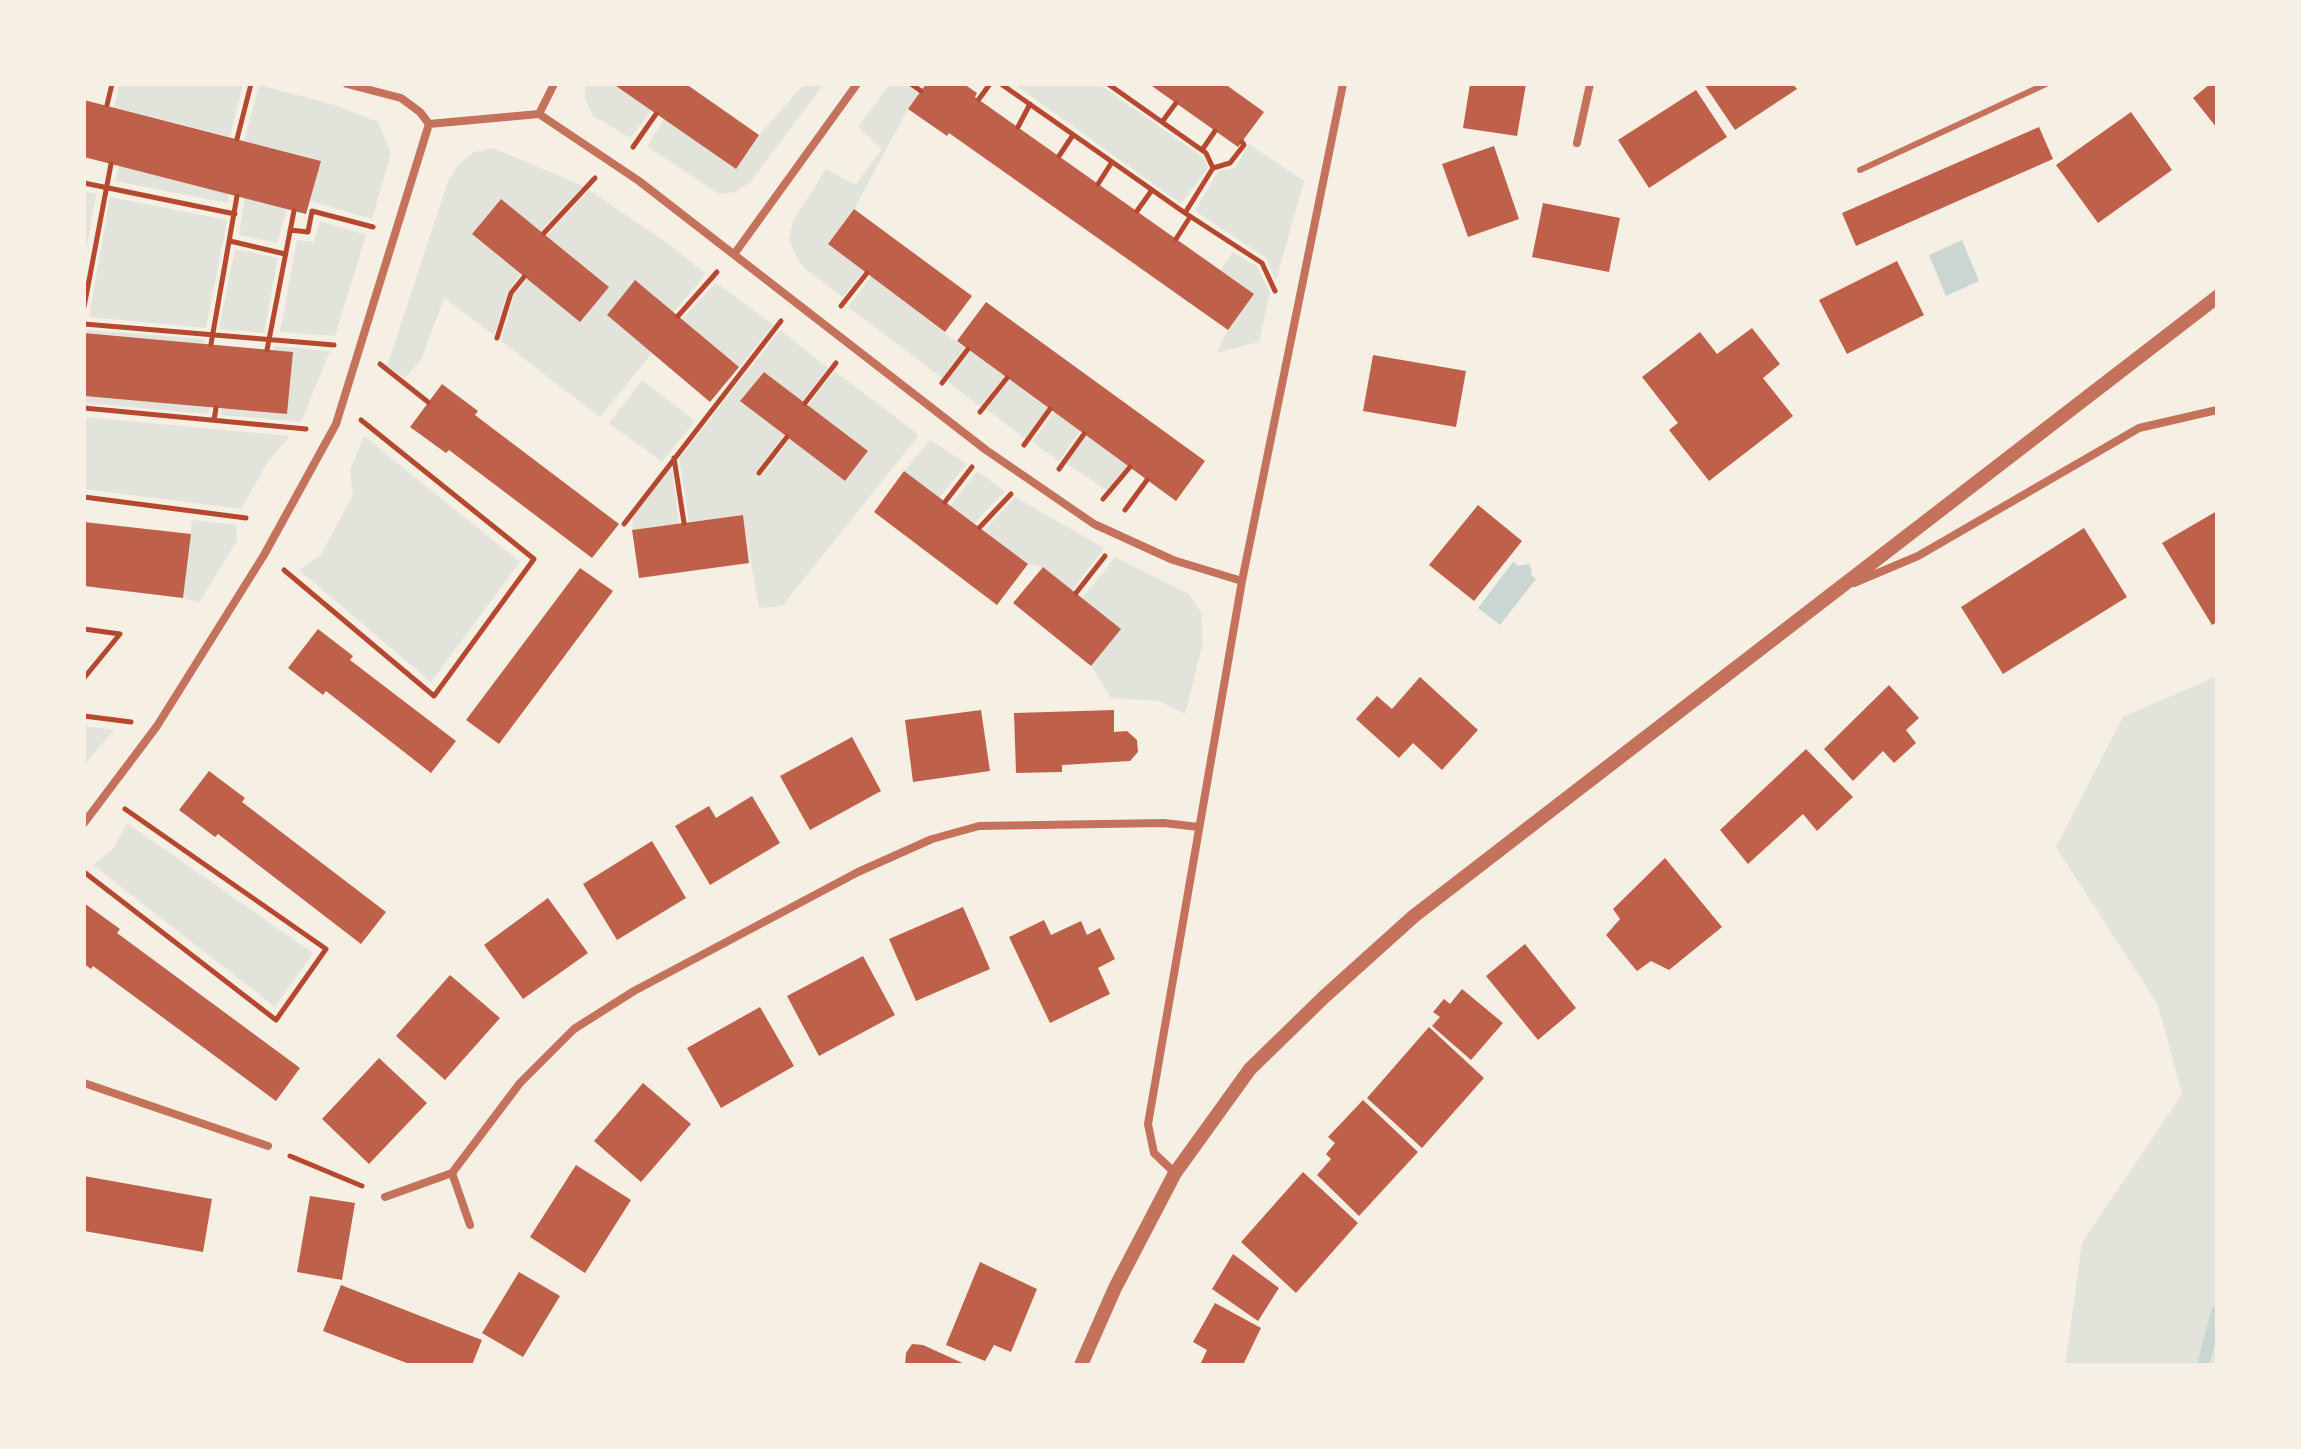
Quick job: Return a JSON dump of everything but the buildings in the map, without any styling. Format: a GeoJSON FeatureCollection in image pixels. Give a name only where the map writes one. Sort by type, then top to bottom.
{"type":"FeatureCollection","features":[{"type":"Feature","properties":{"kind":"street"},"geometry":{"type":"LineString","coordinates":[[347,84],[401,98],[420,112],[429,124]]}},
{"type":"Feature","properties":{"kind":"street"},"geometry":{"type":"LineString","coordinates":[[539,114],[554,84]]}},
{"type":"Feature","properties":{"kind":"street"},"geometry":{"type":"LineString","coordinates":[[735,253],[857,84]]}},
{"type":"Feature","properties":{"kind":"street"},"geometry":{"type":"LineString","coordinates":[[1175,1173],[1154,1153],[1148,1124],[1242,581],[1291,327],[1343,84]]}},
{"type":"Feature","properties":{"kind":"street"},"geometry":{"type":"LineString","coordinates":[[1577,143],[1590,84]]}},
{"type":"Feature","properties":{"kind":"street"},"geometry":{"type":"LineString","coordinates":[[429,124],[539,114],[735,253],[986,450],[1094,524],[1173,560],[1242,581]]}},
{"type":"Feature","properties":{"kind":"street"},"geometry":{"type":"LineString","coordinates":[[84,823],[157,726],[264,555],[336,424],[429,124]]}},
{"type":"Feature","properties":{"kind":"street"},"geometry":{"type":"LineString","coordinates":[[1081,1365],[1115,1288],[1175,1173],[1250,1069],[1324,997],[1414,916],[2217,297]]}},
{"type":"Feature","properties":{"kind":"street"},"geometry":{"type":"LineString","coordinates":[[1835,591],[1918,556],[2139,428],[2217,410]]}},
{"type":"Feature","properties":{"kind":"street"},"geometry":{"type":"LineString","coordinates":[[385,1197],[452,1173],[520,1083],[574,1029],[634,991],[858,872],[932,839],[979,826],[1164,823],[1199,827]]}},
{"type":"Feature","properties":{"kind":"street"},"geometry":{"type":"LineString","coordinates":[[84,1083],[268,1146]]}},
{"type":"Feature","properties":{"kind":"street"},"geometry":{"type":"LineString","coordinates":[[452,1173],[470,1225]]}},
{"type":"Feature","properties":{"kind":"lane"},"geometry":{"type":"LineString","coordinates":[[1860,170],[2046,84]]}},
{"type":"Feature","properties":{"kind":"path"},"geometry":{"type":"LineString","coordinates":[[107,105],[112,84]]}},
{"type":"Feature","properties":{"kind":"path"},"geometry":{"type":"LineString","coordinates":[[237,139],[251,84]]}},
{"type":"Feature","properties":{"kind":"path"},"geometry":{"type":"LineString","coordinates":[[911,84],[921,91]]}},
{"type":"Feature","properties":{"kind":"path"},"geometry":{"type":"LineString","coordinates":[[979,99],[990,84]]}},
{"type":"Feature","properties":{"kind":"path"},"geometry":{"type":"LineString","coordinates":[[1001,84],[1187,215],[1262,263],[1291,327]]}},
{"type":"Feature","properties":{"kind":"path"},"geometry":{"type":"LineString","coordinates":[[1108,84],[1117,86],[1202,150],[1213,168]]}},
{"type":"Feature","properties":{"kind":"path"},"geometry":{"type":"LineString","coordinates":[[1162,122],[1176,103]]}},
{"type":"Feature","properties":{"kind":"path"},"geometry":{"type":"LineString","coordinates":[[1018,127],[1030,104]]}},
{"type":"Feature","properties":{"kind":"path"},"geometry":{"type":"LineString","coordinates":[[632,148],[656,114]]}},
{"type":"Feature","properties":{"kind":"path"},"geometry":{"type":"LineString","coordinates":[[1202,150],[1215,131]]}},
{"type":"Feature","properties":{"kind":"path"},"geometry":{"type":"LineString","coordinates":[[1059,156],[1073,135]]}},
{"type":"Feature","properties":{"kind":"path"},"geometry":{"type":"LineString","coordinates":[[1176,239],[1213,168],[1230,163],[1244,145],[1242,142]]}},
{"type":"Feature","properties":{"kind":"path"},"geometry":{"type":"LineString","coordinates":[[544,233],[609,161]]}},
{"type":"Feature","properties":{"kind":"path"},"geometry":{"type":"LineString","coordinates":[[1098,184],[1112,162]]}},
{"type":"Feature","properties":{"kind":"path"},"geometry":{"type":"LineString","coordinates":[[84,307],[111,164]]}},
{"type":"Feature","properties":{"kind":"path"},"geometry":{"type":"LineString","coordinates":[[84,183],[235,214]]}},
{"type":"Feature","properties":{"kind":"path"},"geometry":{"type":"LineString","coordinates":[[1137,211],[1152,190]]}},
{"type":"Feature","properties":{"kind":"path"},"geometry":{"type":"LineString","coordinates":[[211,344],[237,196]]}},
{"type":"Feature","properties":{"kind":"path"},"geometry":{"type":"LineString","coordinates":[[267,350],[294,211]]}},
{"type":"Feature","properties":{"kind":"path"},"geometry":{"type":"LineString","coordinates":[[290,230],[308,232],[312,211],[378,228]]}},
{"type":"Feature","properties":{"kind":"path"},"geometry":{"type":"LineString","coordinates":[[230,241],[285,254]]}},
{"type":"Feature","properties":{"kind":"path"},"geometry":{"type":"LineString","coordinates":[[678,316],[735,253]]}},
{"type":"Feature","properties":{"kind":"path"},"geometry":{"type":"LineString","coordinates":[[841,306],[867,273]]}},
{"type":"Feature","properties":{"kind":"path"},"geometry":{"type":"LineString","coordinates":[[497,338],[511,293],[524,277]]}},
{"type":"Feature","properties":{"kind":"path"},"geometry":{"type":"LineString","coordinates":[[624,524],[797,302]]}},
{"type":"Feature","properties":{"kind":"path"},"geometry":{"type":"LineString","coordinates":[[84,324],[340,345]]}},
{"type":"Feature","properties":{"kind":"path"},"geometry":{"type":"LineString","coordinates":[[805,403],[851,344]]}},
{"type":"Feature","properties":{"kind":"path"},"geometry":{"type":"LineString","coordinates":[[942,383],[968,349]]}},
{"type":"Feature","properties":{"kind":"path"},"geometry":{"type":"LineString","coordinates":[[379,363],[428,402]]}},
{"type":"Feature","properties":{"kind":"path"},"geometry":{"type":"LineString","coordinates":[[980,412],[1007,378]]}},
{"type":"Feature","properties":{"kind":"path"},"geometry":{"type":"LineString","coordinates":[[84,408],[308,429]]}},
{"type":"Feature","properties":{"kind":"path"},"geometry":{"type":"LineString","coordinates":[[214,420],[216,408]]}},
{"type":"Feature","properties":{"kind":"path"},"geometry":{"type":"LineString","coordinates":[[1024,445],[1050,409]]}},
{"type":"Feature","properties":{"kind":"path"},"geometry":{"type":"LineString","coordinates":[[284,570],[434,696],[534,559],[360,420]]}},
{"type":"Feature","properties":{"kind":"path"},"geometry":{"type":"LineString","coordinates":[[1058,470],[1084,434]]}},
{"type":"Feature","properties":{"kind":"path"},"geometry":{"type":"LineString","coordinates":[[759,473],[787,437]]}},
{"type":"Feature","properties":{"kind":"path"},"geometry":{"type":"LineString","coordinates":[[674,457],[684,523]]}},
{"type":"Feature","properties":{"kind":"path"},"geometry":{"type":"LineString","coordinates":[[945,502],[976,464]]}},
{"type":"Feature","properties":{"kind":"path"},"geometry":{"type":"LineString","coordinates":[[1103,499],[1130,467]]}},
{"type":"Feature","properties":{"kind":"path"},"geometry":{"type":"LineString","coordinates":[[1124,511],[1147,480]]}},
{"type":"Feature","properties":{"kind":"path"},"geometry":{"type":"LineString","coordinates":[[979,528],[1014,490]]}},
{"type":"Feature","properties":{"kind":"path"},"geometry":{"type":"LineString","coordinates":[[84,497],[246,518]]}},
{"type":"Feature","properties":{"kind":"path"},"geometry":{"type":"LineString","coordinates":[[1076,593],[1112,545]]}},
{"type":"Feature","properties":{"kind":"path"},"geometry":{"type":"LineString","coordinates":[[84,629],[120,634],[84,678]]}},
{"type":"Feature","properties":{"kind":"path"},"geometry":{"type":"LineString","coordinates":[[84,716],[132,723]]}},
{"type":"Feature","properties":{"kind":"path"},"geometry":{"type":"LineString","coordinates":[[84,872],[276,1020],[326,949],[123,808]]}},
{"type":"Feature","properties":{"kind":"path"},"geometry":{"type":"LineString","coordinates":[[268,1146],[385,1197]]}},
{"type":"Feature","properties":{"kind":"shaded area"},"geometry":{"type":"Polygon","coordinates":[[[120,84],[243,84],[230,137],[114,107],[120,84]]]}},
{"type":"Feature","properties":{"kind":"shaded area"},"geometry":{"type":"Polygon","coordinates":[[[585,84],[618,84],[652,110],[630,138],[592,115],[585,98],[585,84]]]}},
{"type":"Feature","properties":{"kind":"shaded area"},"geometry":{"type":"Polygon","coordinates":[[[804,84],[824,84],[750,182],[735,192],[719,194],[647,146],[664,119],[736,168],[759,135],[804,84]]]}},
{"type":"Feature","properties":{"kind":"shaded area"},"geometry":{"type":"Polygon","coordinates":[[[890,84],[905,84],[920,93],[908,109],[854,209],[828,243],[864,271],[843,297],[806,270],[796,257],[789,239],[793,221],[826,169],[855,185],[882,149],[858,127],[890,84]]]}},
{"type":"Feature","properties":{"kind":"shaded area"},"geometry":{"type":"Polygon","coordinates":[[[1014,84],[1099,84],[1204,158],[1208,168],[1181,204],[1014,84]]]}},
{"type":"Feature","properties":{"kind":"shaded area"},"geometry":{"type":"Polygon","coordinates":[[[259,85],[335,105],[378,122],[391,154],[372,219],[310,201],[320,160],[244,141],[259,85]]]}},
{"type":"Feature","properties":{"kind":"shaded area"},"geometry":{"type":"Polygon","coordinates":[[[1249,144],[1304,181],[1276,281],[1266,258],[1195,211],[1218,171],[1235,168],[1249,144]]]}},
{"type":"Feature","properties":{"kind":"shaded area"},"geometry":{"type":"Polygon","coordinates":[[[493,148],[583,186],[541,231],[500,199],[472,234],[521,274],[508,291],[494,335],[444,298],[421,360],[405,378],[387,366],[448,181],[458,165],[474,152],[493,148]]]}},
{"type":"Feature","properties":{"kind":"shaded area"},"geometry":{"type":"Polygon","coordinates":[[[119,166],[229,194],[228,203],[115,181],[119,166]]]}},
{"type":"Feature","properties":{"kind":"shaded area"},"geometry":{"type":"Polygon","coordinates":[[[589,190],[663,240],[706,274],[673,313],[635,281],[607,315],[652,353],[600,417],[501,341],[514,295],[527,279],[609,287],[547,236],[589,190]]]}},
{"type":"Feature","properties":{"kind":"shaded area"},"geometry":{"type":"Polygon","coordinates":[[[84,191],[96,194],[84,263],[84,191]]]}},
{"type":"Feature","properties":{"kind":"shaded area"},"geometry":{"type":"Polygon","coordinates":[[[110,197],[227,220],[206,328],[89,317],[110,197]]]}},
{"type":"Feature","properties":{"kind":"shaded area"},"geometry":{"type":"Polygon","coordinates":[[[245,198],[287,209],[277,243],[239,235],[245,198]]]}},
{"type":"Feature","properties":{"kind":"shaded area"},"geometry":{"type":"Polygon","coordinates":[[[320,221],[366,235],[335,336],[280,332],[297,240],[314,242],[320,221]]]}},
{"type":"Feature","properties":{"kind":"shaded area"},"geometry":{"type":"Polygon","coordinates":[[[1962,240],[1979,281],[1946,296],[1929,255],[1962,240]]]}},
{"type":"Feature","properties":{"kind":"shaded area"},"geometry":{"type":"Polygon","coordinates":[[[235,249],[278,258],[264,333],[219,329],[235,249]]]}},
{"type":"Feature","properties":{"kind":"shaded area"},"geometry":{"type":"Polygon","coordinates":[[[1233,252],[1257,266],[1270,293],[1259,342],[1216,353],[1253,294],[1220,270],[1233,252]]]}},
{"type":"Feature","properties":{"kind":"shaded area"},"geometry":{"type":"Polygon","coordinates":[[[871,276],[965,348],[942,378],[848,307],[871,276]]]}},
{"type":"Feature","properties":{"kind":"shaded area"},"geometry":{"type":"Polygon","coordinates":[[[716,283],[774,325],[739,367],[682,319],[716,283]]]}},
{"type":"Feature","properties":{"kind":"shaded area"},"geometry":{"type":"Polygon","coordinates":[[[87,330],[205,339],[205,344],[87,333],[87,330]]]}},
{"type":"Feature","properties":{"kind":"shaded area"},"geometry":{"type":"Polygon","coordinates":[[[780,330],[828,368],[802,401],[764,372],[741,401],[784,435],[757,471],[759,473],[763,475],[790,439],[845,481],[868,452],[808,406],[834,371],[919,435],[782,606],[759,608],[743,515],[689,522],[679,459],[780,330]]]}},
{"type":"Feature","properties":{"kind":"shaded area"},"geometry":{"type":"Polygon","coordinates":[[[274,346],[330,351],[301,422],[221,415],[222,408],[287,414],[293,352],[273,350],[274,346]]]}},
{"type":"Feature","properties":{"kind":"shaded area"},"geometry":{"type":"Polygon","coordinates":[[[970,351],[1005,376],[980,407],[947,381],[970,351]]]}},
{"type":"Feature","properties":{"kind":"shaded area"},"geometry":{"type":"Polygon","coordinates":[[[642,380],[695,421],[662,462],[609,423],[642,380]]]}},
{"type":"Feature","properties":{"kind":"shaded area"},"geometry":{"type":"Polygon","coordinates":[[[1009,380],[1048,408],[1025,439],[986,409],[1009,380]]]}},
{"type":"Feature","properties":{"kind":"shaded area"},"geometry":{"type":"Polygon","coordinates":[[[84,396],[210,407],[208,414],[84,403],[84,396]]]}},
{"type":"Feature","properties":{"kind":"shaded area"},"geometry":{"type":"Polygon","coordinates":[[[1054,412],[1080,431],[1059,461],[1032,442],[1054,412]]]}},
{"type":"Feature","properties":{"kind":"shaded area"},"geometry":{"type":"Polygon","coordinates":[[[84,417],[290,436],[269,460],[241,509],[84,489],[84,417]]]}},
{"type":"Feature","properties":{"kind":"shaded area"},"geometry":{"type":"Polygon","coordinates":[[[364,436],[520,562],[431,682],[299,570],[320,556],[353,495],[350,470],[364,436]]]}},
{"type":"Feature","properties":{"kind":"shaded area"},"geometry":{"type":"Polygon","coordinates":[[[1086,436],[1128,466],[1107,490],[1065,463],[1086,436]]]}},
{"type":"Feature","properties":{"kind":"shaded area"},"geometry":{"type":"Polygon","coordinates":[[[930,440],[967,464],[939,498],[904,471],[930,440]]]}},
{"type":"Feature","properties":{"kind":"shaded area"},"geometry":{"type":"Polygon","coordinates":[[[672,464],[679,524],[632,530],[633,516],[672,464]]]}},
{"type":"Feature","properties":{"kind":"shaded area"},"geometry":{"type":"Polygon","coordinates":[[[977,471],[1005,491],[974,524],[950,506],[977,471]]]}},
{"type":"Feature","properties":{"kind":"shaded area"},"geometry":{"type":"Polygon","coordinates":[[[1015,497],[1104,548],[1072,590],[1043,567],[1028,564],[984,531],[1015,497]]]}},
{"type":"Feature","properties":{"kind":"shaded area"},"geometry":{"type":"Polygon","coordinates":[[[192,520],[236,525],[237,541],[199,603],[183,598],[192,520]]]}},
{"type":"Feature","properties":{"kind":"shaded area"},"geometry":{"type":"Polygon","coordinates":[[[1115,557],[1189,594],[1201,612],[1203,643],[1185,714],[1159,701],[1111,698],[1091,666],[1120,629],[1082,598],[1115,557]]]}},
{"type":"Feature","properties":{"kind":"shaded area"},"geometry":{"type":"Polygon","coordinates":[[[1513,562],[1518,566],[1529,564],[1531,575],[1536,579],[1500,625],[1478,608],[1513,562]]]}},
{"type":"Feature","properties":{"kind":"shaded area"},"geometry":{"type":"Polygon","coordinates":[[[2217,676],[2217,1365],[2065,1365],[2082,1243],[2182,1094],[2158,1005],[2056,847],[2123,717],[2217,676]]]}},
{"type":"Feature","properties":{"kind":"shaded area"},"geometry":{"type":"Polygon","coordinates":[[[84,726],[114,730],[84,765],[84,726]]]}},
{"type":"Feature","properties":{"kind":"shaded area"},"geometry":{"type":"Polygon","coordinates":[[[127,823],[313,953],[275,1007],[93,865],[112,850],[127,823]]]}},
{"type":"Feature","properties":{"kind":"waterway"},"geometry":{"type":"LineString","coordinates":[[2203,1365],[2217,1312]]}}]}
